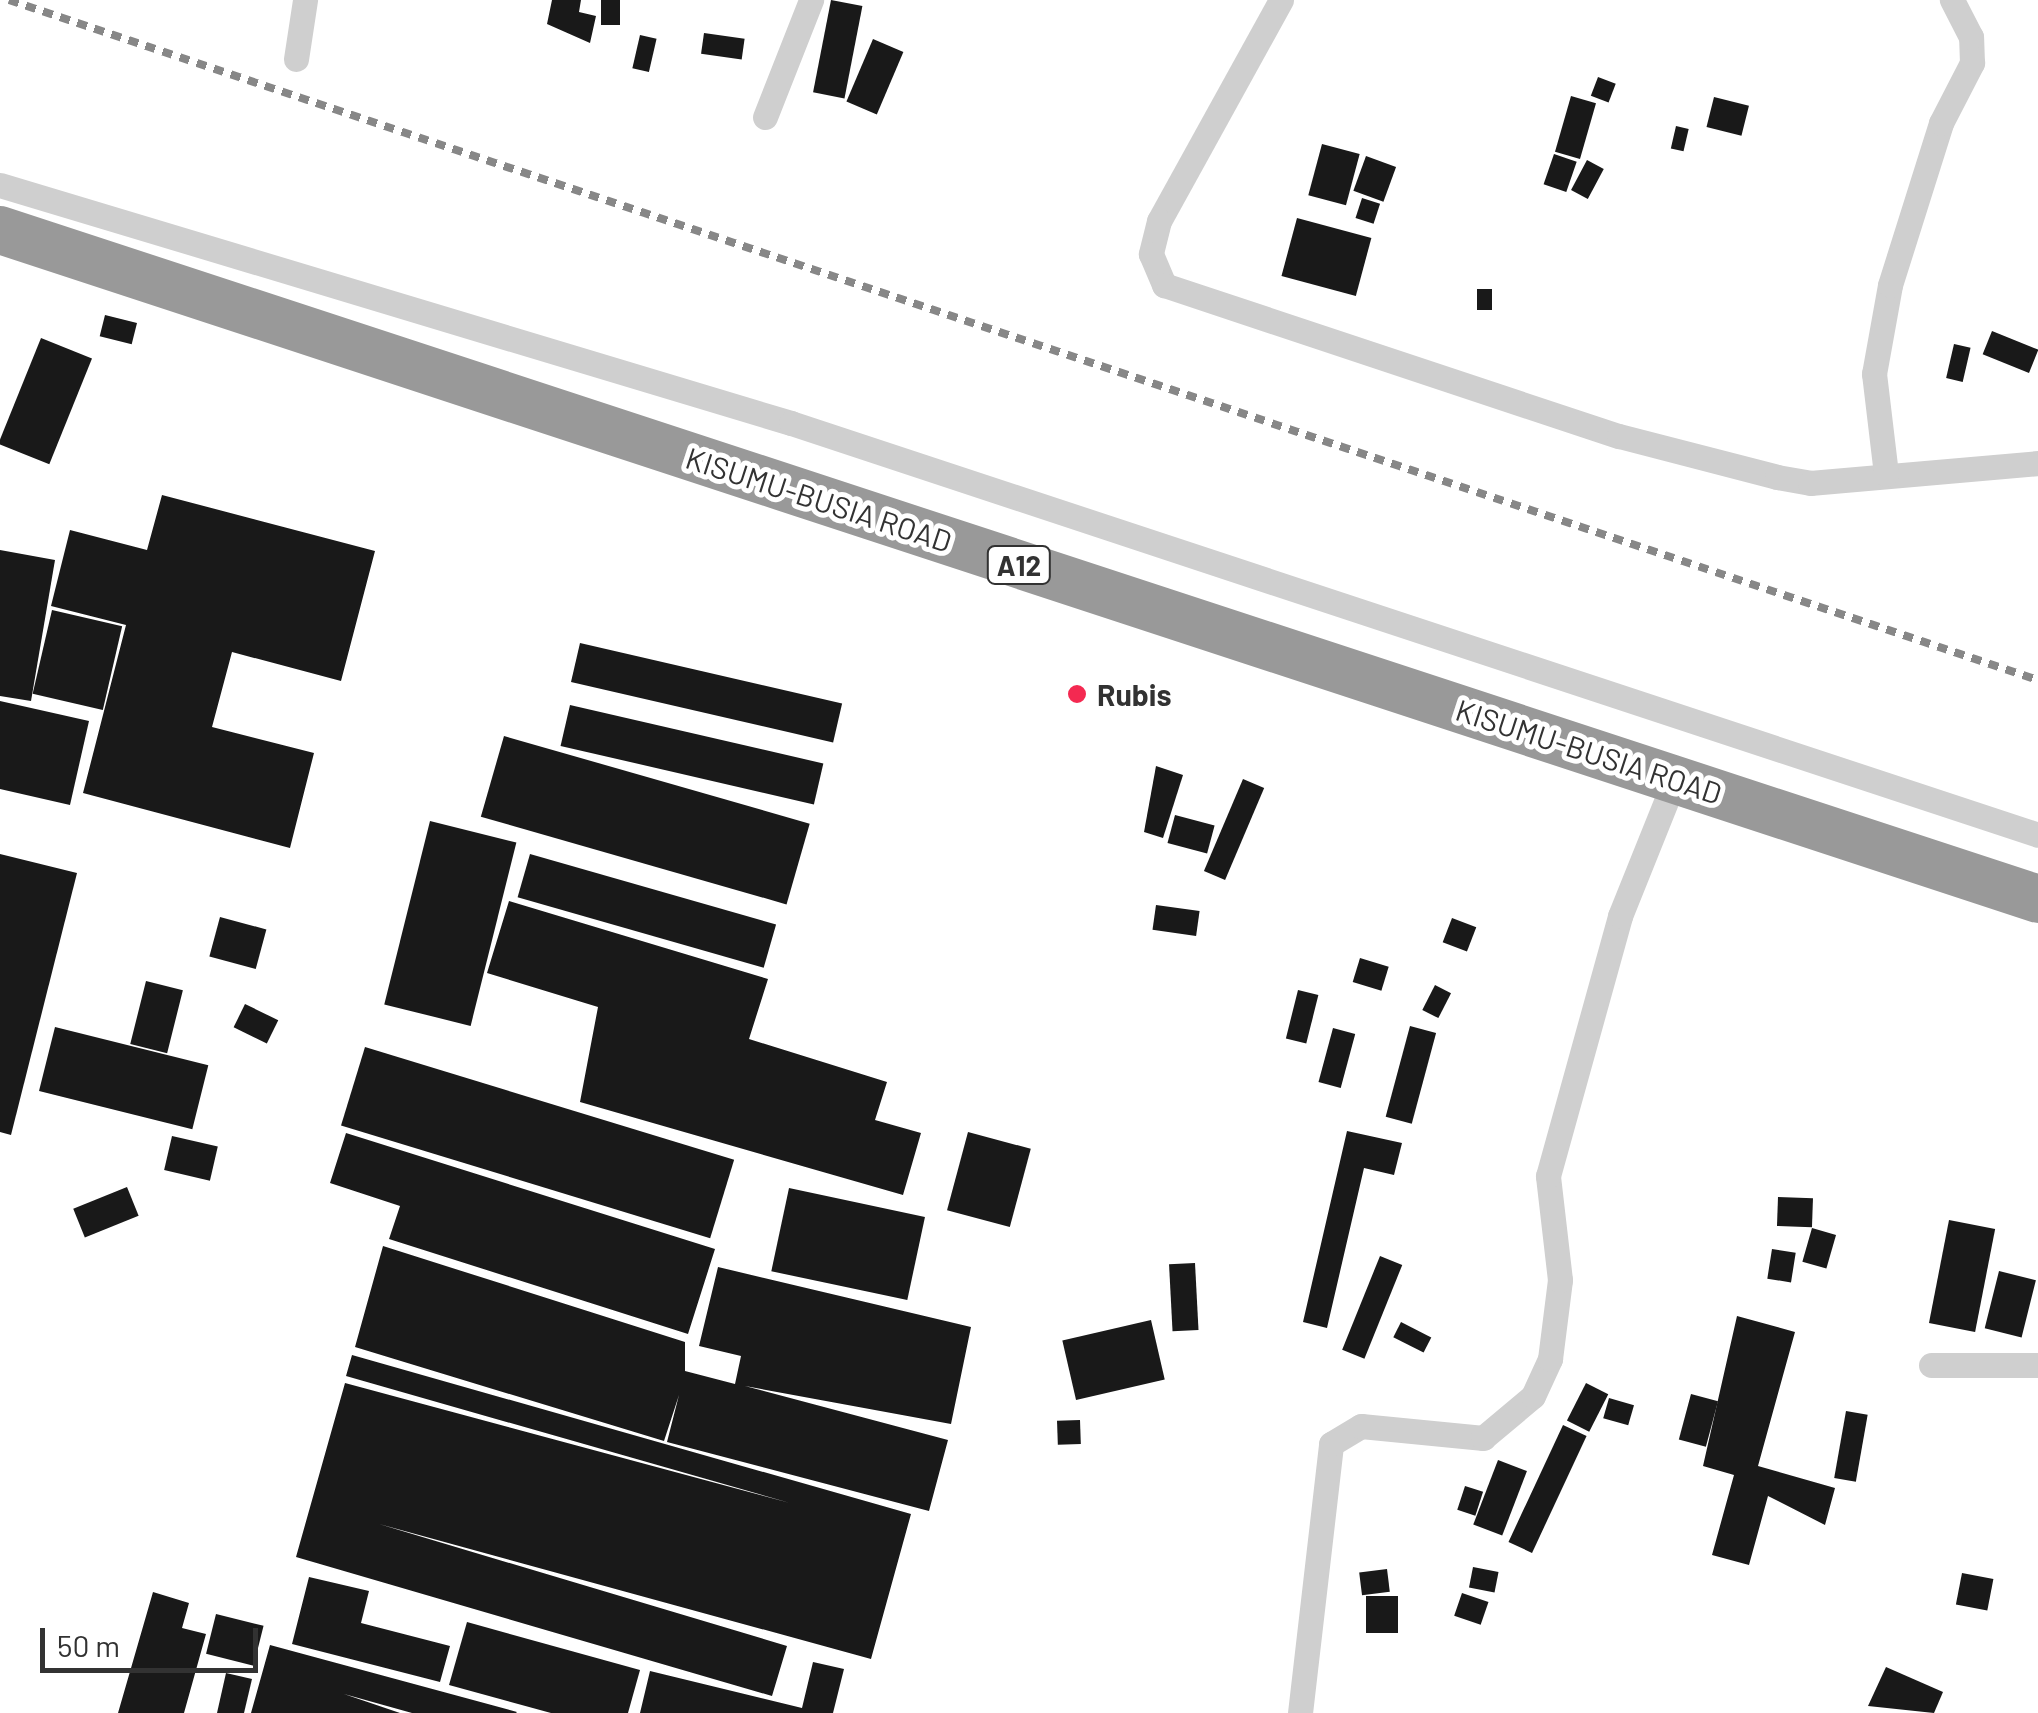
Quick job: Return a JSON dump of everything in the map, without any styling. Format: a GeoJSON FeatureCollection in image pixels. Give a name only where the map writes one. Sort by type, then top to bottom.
{"type":"FeatureCollection","features":[{"type":"Feature","properties":{"kind":"highway","name":"KISUMU-BUSIA ROAD"},"geometry":{"type":"LineString","coordinates":[[0,230],[2038,899]]}},
{"type":"Feature","properties":{"kind":"street"},"geometry":{"type":"LineString","coordinates":[[296,59],[304,0]]}},
{"type":"Feature","properties":{"kind":"street"},"geometry":{"type":"LineString","coordinates":[[765,117],[811,0]]}},
{"type":"Feature","properties":{"kind":"street"},"geometry":{"type":"LineString","coordinates":[[1281,0],[1160,222],[1151,254],[1164,285],[1760,473],[1810,483],[2038,463]]}},
{"type":"Feature","properties":{"kind":"street"},"geometry":{"type":"LineString","coordinates":[[1886,474],[1874,374],[1890,285],[1941,123],[1972,64],[1972,37],[1952,0]]}},
{"type":"Feature","properties":{"kind":"street"},"geometry":{"type":"LineString","coordinates":[[0,185],[791,423],[2038,835]]}},
{"type":"Feature","properties":{"kind":"street"},"geometry":{"type":"LineString","coordinates":[[1300,1713],[1331,1444],[1361,1426],[1482,1438],[1533,1396],[1550,1359],[1560,1280],[1548,1176],[1620,916],[1675,779]]}},
{"type":"Feature","properties":{"kind":"street"},"geometry":{"type":"LineString","coordinates":[[1931,1366],[2038,1365]]}},
{"type":"Feature","properties":{"kind":"building"},"geometry":{"type":"Polygon","coordinates":[[[552,0],[581,0],[579,12],[596,16],[590,43],[547,24],[552,0]]]}},
{"type":"Feature","properties":{"kind":"building"},"geometry":{"type":"Polygon","coordinates":[[[601,0],[620,0],[620,25],[601,25],[601,0]]]}},
{"type":"Feature","properties":{"kind":"building"},"geometry":{"type":"Polygon","coordinates":[[[831,0],[862,6],[844,98],[813,92],[831,0]]]}},
{"type":"Feature","properties":{"kind":"building"},"geometry":{"type":"Polygon","coordinates":[[[704,33],[745,39],[742,60],[701,54],[704,33]]]}},
{"type":"Feature","properties":{"kind":"building"},"geometry":{"type":"Polygon","coordinates":[[[640,35],[657,39],[649,72],[632,68],[640,35]]]}},
{"type":"Feature","properties":{"kind":"building"},"geometry":{"type":"Polygon","coordinates":[[[873,39],[903,52],[877,114],[846,102],[873,39]]]}},
{"type":"Feature","properties":{"kind":"building"},"geometry":{"type":"Polygon","coordinates":[[[1598,77],[1616,84],[1609,102],[1591,96],[1598,77]]]}},
{"type":"Feature","properties":{"kind":"building"},"geometry":{"type":"Polygon","coordinates":[[[1571,96],[1596,103],[1580,159],[1555,152],[1571,96]]]}},
{"type":"Feature","properties":{"kind":"building"},"geometry":{"type":"Polygon","coordinates":[[[1714,97],[1749,106],[1741,136],[1707,127],[1714,97]]]}},
{"type":"Feature","properties":{"kind":"building"},"geometry":{"type":"Polygon","coordinates":[[[1676,126],[1689,129],[1683,151],[1671,148],[1676,126]]]}},
{"type":"Feature","properties":{"kind":"building"},"geometry":{"type":"Polygon","coordinates":[[[1322,144],[1360,154],[1346,205],[1308,195],[1322,144]]]}},
{"type":"Feature","properties":{"kind":"building"},"geometry":{"type":"Polygon","coordinates":[[[1554,154],[1577,162],[1566,192],[1544,184],[1554,154]]]}},
{"type":"Feature","properties":{"kind":"building"},"geometry":{"type":"Polygon","coordinates":[[[1366,156],[1396,167],[1383,202],[1353,191],[1366,156]]]}},
{"type":"Feature","properties":{"kind":"building"},"geometry":{"type":"Polygon","coordinates":[[[1587,160],[1604,169],[1588,199],[1571,190],[1587,160]]]}},
{"type":"Feature","properties":{"kind":"building"},"geometry":{"type":"Polygon","coordinates":[[[1362,198],[1380,204],[1374,224],[1356,218],[1362,198]]]}},
{"type":"Feature","properties":{"kind":"building"},"geometry":{"type":"Polygon","coordinates":[[[1297,218],[1371,238],[1356,296],[1281,276],[1297,218]]]}},
{"type":"Feature","properties":{"kind":"building"},"geometry":{"type":"Polygon","coordinates":[[[1477,289],[1492,289],[1492,310],[1477,310],[1477,289]]]}},
{"type":"Feature","properties":{"kind":"building"},"geometry":{"type":"Polygon","coordinates":[[[105,315],[137,323],[132,344],[100,336],[105,315]]]}},
{"type":"Feature","properties":{"kind":"building"},"geometry":{"type":"Polygon","coordinates":[[[1992,331],[2038,350],[2029,373],[1983,354],[1992,331]]]}},
{"type":"Feature","properties":{"kind":"building"},"geometry":{"type":"Polygon","coordinates":[[[41,338],[92,359],[49,464],[0,444],[41,338]]]}},
{"type":"Feature","properties":{"kind":"building"},"geometry":{"type":"Polygon","coordinates":[[[1954,344],[1971,348],[1963,382],[1946,378],[1954,344]]]}},
{"type":"Feature","properties":{"kind":"building"},"geometry":{"type":"Polygon","coordinates":[[[162,495],[375,551],[341,681],[232,652],[212,727],[314,753],[290,848],[83,793],[126,625],[51,606],[70,530],[147,550],[162,495]]]}},
{"type":"Feature","properties":{"kind":"building"},"geometry":{"type":"Polygon","coordinates":[[[0,550],[55,560],[31,701],[0,696],[0,550]]]}},
{"type":"Feature","properties":{"kind":"building"},"geometry":{"type":"Polygon","coordinates":[[[52,610],[122,626],[103,710],[33,694],[52,610]]]}},
{"type":"Feature","properties":{"kind":"building"},"geometry":{"type":"Polygon","coordinates":[[[580,643],[842,704],[833,742],[571,682],[580,643]]]}},
{"type":"Feature","properties":{"kind":"building"},"geometry":{"type":"Polygon","coordinates":[[[0,701],[89,721],[70,805],[0,789],[0,701]]]}},
{"type":"Feature","properties":{"kind":"building"},"geometry":{"type":"Polygon","coordinates":[[[570,705],[823,763],[814,804],[561,746],[570,705]]]}},
{"type":"Feature","properties":{"kind":"building"},"geometry":{"type":"Polygon","coordinates":[[[504,736],[810,824],[787,904],[481,817],[504,736]]]}},
{"type":"Feature","properties":{"kind":"building"},"geometry":{"type":"Polygon","coordinates":[[[1156,766],[1183,775],[1163,838],[1144,832],[1156,766]]]}},
{"type":"Feature","properties":{"kind":"building"},"geometry":{"type":"Polygon","coordinates":[[[1243,779],[1264,788],[1225,880],[1204,871],[1243,779]]]}},
{"type":"Feature","properties":{"kind":"building"},"geometry":{"type":"Polygon","coordinates":[[[1175,815],[1215,826],[1207,854],[1167,843],[1175,815]]]}},
{"type":"Feature","properties":{"kind":"building"},"geometry":{"type":"Polygon","coordinates":[[[430,821],[516,843],[471,1026],[384,1004],[430,821]]]}},
{"type":"Feature","properties":{"kind":"building"},"geometry":{"type":"Polygon","coordinates":[[[0,854],[77,873],[11,1135],[0,1132],[0,854]]]}},
{"type":"Feature","properties":{"kind":"building"},"geometry":{"type":"Polygon","coordinates":[[[530,854],[776,925],[764,968],[518,897],[530,854]]]}},
{"type":"Feature","properties":{"kind":"building"},"geometry":{"type":"Polygon","coordinates":[[[509,901],[768,979],[749,1039],[887,1082],[875,1120],[921,1133],[903,1195],[580,1102],[598,1007],[487,973],[509,901]]]}},
{"type":"Feature","properties":{"kind":"building"},"geometry":{"type":"Polygon","coordinates":[[[1156,905],[1200,911],[1196,936],[1153,930],[1156,905]]]}},
{"type":"Feature","properties":{"kind":"building"},"geometry":{"type":"Polygon","coordinates":[[[220,917],[266,929],[256,969],[209,957],[220,917]]]}},
{"type":"Feature","properties":{"kind":"building"},"geometry":{"type":"Polygon","coordinates":[[[1452,918],[1476,927],[1467,952],[1443,942],[1452,918]]]}},
{"type":"Feature","properties":{"kind":"building"},"geometry":{"type":"Polygon","coordinates":[[[1360,958],[1389,967],[1381,991],[1353,982],[1360,958]]]}},
{"type":"Feature","properties":{"kind":"building"},"geometry":{"type":"Polygon","coordinates":[[[146,981],[183,990],[167,1053],[130,1044],[146,981]]]}},
{"type":"Feature","properties":{"kind":"building"},"geometry":{"type":"Polygon","coordinates":[[[1435,985],[1451,993],[1438,1018],[1422,1010],[1435,985]]]}},
{"type":"Feature","properties":{"kind":"building"},"geometry":{"type":"Polygon","coordinates":[[[1298,990],[1318,995],[1306,1044],[1286,1039],[1298,990]]]}},
{"type":"Feature","properties":{"kind":"building"},"geometry":{"type":"Polygon","coordinates":[[[245,1004],[278,1020],[267,1044],[234,1027],[245,1004]]]}},
{"type":"Feature","properties":{"kind":"building"},"geometry":{"type":"Polygon","coordinates":[[[1410,1026],[1436,1033],[1412,1124],[1386,1117],[1410,1026]]]}},
{"type":"Feature","properties":{"kind":"building"},"geometry":{"type":"Polygon","coordinates":[[[55,1027],[208,1065],[192,1129],[39,1091],[55,1027]]]}},
{"type":"Feature","properties":{"kind":"building"},"geometry":{"type":"Polygon","coordinates":[[[1333,1028],[1355,1034],[1341,1088],[1319,1082],[1333,1028]]]}},
{"type":"Feature","properties":{"kind":"building"},"geometry":{"type":"Polygon","coordinates":[[[365,1047],[734,1160],[710,1238],[341,1125],[365,1047]]]}},
{"type":"Feature","properties":{"kind":"building"},"geometry":{"type":"Polygon","coordinates":[[[1347,1131],[1402,1143],[1394,1175],[1364,1168],[1327,1328],[1303,1322],[1347,1131]]]}},
{"type":"Feature","properties":{"kind":"building"},"geometry":{"type":"Polygon","coordinates":[[[968,1132],[1031,1149],[1010,1227],[947,1210],[968,1132]]]}},
{"type":"Feature","properties":{"kind":"building"},"geometry":{"type":"Polygon","coordinates":[[[346,1133],[715,1249],[688,1334],[389,1239],[400,1206],[330,1183],[346,1133]]]}},
{"type":"Feature","properties":{"kind":"building"},"geometry":{"type":"Polygon","coordinates":[[[172,1136],[218,1147],[210,1181],[164,1170],[172,1136]]]}},
{"type":"Feature","properties":{"kind":"building"},"geometry":{"type":"Polygon","coordinates":[[[127,1187],[139,1216],[85,1237],[73,1209],[127,1187]]]}},
{"type":"Feature","properties":{"kind":"building"},"geometry":{"type":"Polygon","coordinates":[[[789,1188],[925,1217],[907,1300],[771,1271],[789,1188]]]}},
{"type":"Feature","properties":{"kind":"building"},"geometry":{"type":"Polygon","coordinates":[[[1778,1197],[1813,1198],[1812,1227],[1777,1226],[1778,1197]]]}},
{"type":"Feature","properties":{"kind":"building"},"geometry":{"type":"Polygon","coordinates":[[[1949,1220],[1995,1229],[1975,1332],[1929,1323],[1949,1220]]]}},
{"type":"Feature","properties":{"kind":"building"},"geometry":{"type":"Polygon","coordinates":[[[1812,1228],[1836,1235],[1826,1269],[1802,1262],[1812,1228]]]}},
{"type":"Feature","properties":{"kind":"building"},"geometry":{"type":"Polygon","coordinates":[[[383,1246],[685,1342],[685,1371],[735,1384],[741,1356],[699,1346],[718,1267],[971,1327],[951,1424],[745,1386],[948,1440],[929,1511],[667,1442],[679,1395],[664,1441],[355,1347],[383,1246]]]}},
{"type":"Feature","properties":{"kind":"building"},"geometry":{"type":"Polygon","coordinates":[[[1772,1249],[1796,1253],[1791,1282],[1767,1279],[1772,1249]]]}},
{"type":"Feature","properties":{"kind":"building"},"geometry":{"type":"Polygon","coordinates":[[[1380,1256],[1402,1265],[1364,1359],[1342,1350],[1380,1256]]]}},
{"type":"Feature","properties":{"kind":"building"},"geometry":{"type":"Polygon","coordinates":[[[1195,1263],[1199,1330],[1173,1331],[1169,1264],[1195,1263]]]}},
{"type":"Feature","properties":{"kind":"building"},"geometry":{"type":"Polygon","coordinates":[[[1999,1271],[2036,1280],[2022,1337],[1985,1328],[1999,1271]]]}},
{"type":"Feature","properties":{"kind":"building"},"geometry":{"type":"Polygon","coordinates":[[[1737,1316],[1795,1332],[1758,1466],[1835,1488],[1825,1525],[1768,1496],[1749,1565],[1712,1555],[1734,1475],[1703,1466],[1737,1316]]]}},
{"type":"Feature","properties":{"kind":"building"},"geometry":{"type":"Polygon","coordinates":[[[1151,1320],[1165,1379],[1076,1400],[1062,1340],[1151,1320]]]}},
{"type":"Feature","properties":{"kind":"building"},"geometry":{"type":"Polygon","coordinates":[[[1401,1322],[1431,1337],[1424,1353],[1393,1337],[1401,1322]]]}},
{"type":"Feature","properties":{"kind":"building"},"geometry":{"type":"Polygon","coordinates":[[[352,1355],[911,1514],[871,1659],[379,1524],[787,1646],[772,1696],[296,1557],[345,1383],[790,1503],[346,1376],[352,1355]]]}},
{"type":"Feature","properties":{"kind":"building"},"geometry":{"type":"Polygon","coordinates":[[[1586,1383],[1608,1394],[1589,1432],[1567,1420],[1586,1383]]]}},
{"type":"Feature","properties":{"kind":"building"},"geometry":{"type":"Polygon","coordinates":[[[1691,1394],[1718,1401],[1706,1447],[1679,1439],[1691,1394]]]}},
{"type":"Feature","properties":{"kind":"building"},"geometry":{"type":"Polygon","coordinates":[[[1609,1398],[1634,1405],[1628,1425],[1603,1418],[1609,1398]]]}},
{"type":"Feature","properties":{"kind":"building"},"geometry":{"type":"Polygon","coordinates":[[[1846,1411],[1868,1415],[1856,1482],[1834,1478],[1846,1411]]]}},
{"type":"Feature","properties":{"kind":"building"},"geometry":{"type":"Polygon","coordinates":[[[1080,1420],[1081,1444],[1058,1445],[1057,1421],[1080,1420]]]}},
{"type":"Feature","properties":{"kind":"building"},"geometry":{"type":"Polygon","coordinates":[[[1563,1425],[1587,1436],[1532,1553],[1508,1542],[1563,1425]]]}},
{"type":"Feature","properties":{"kind":"building"},"geometry":{"type":"Polygon","coordinates":[[[1498,1460],[1527,1471],[1502,1536],[1473,1524],[1498,1460]]]}},
{"type":"Feature","properties":{"kind":"building"},"geometry":{"type":"Polygon","coordinates":[[[1465,1486],[1483,1492],[1475,1516],[1457,1510],[1465,1486]]]}},
{"type":"Feature","properties":{"kind":"building"},"geometry":{"type":"Polygon","coordinates":[[[1473,1567],[1499,1572],[1495,1593],[1469,1588],[1473,1567]]]}},
{"type":"Feature","properties":{"kind":"building"},"geometry":{"type":"Polygon","coordinates":[[[1387,1569],[1390,1592],[1362,1595],[1359,1572],[1387,1569]]]}},
{"type":"Feature","properties":{"kind":"building"},"geometry":{"type":"Polygon","coordinates":[[[1962,1573],[1993,1579],[1987,1611],[1956,1604],[1962,1573]]]}},
{"type":"Feature","properties":{"kind":"building"},"geometry":{"type":"Polygon","coordinates":[[[309,1577],[369,1591],[361,1623],[450,1646],[440,1682],[292,1644],[309,1577]]]}},
{"type":"Feature","properties":{"kind":"building"},"geometry":{"type":"Polygon","coordinates":[[[153,1592],[189,1603],[182,1628],[206,1634],[184,1713],[118,1713],[153,1592]]]}},
{"type":"Feature","properties":{"kind":"building"},"geometry":{"type":"Polygon","coordinates":[[[1462,1593],[1488,1602],[1481,1625],[1454,1616],[1462,1593]]]}},
{"type":"Feature","properties":{"kind":"building"},"geometry":{"type":"Polygon","coordinates":[[[1366,1596],[1398,1596],[1398,1633],[1366,1633],[1366,1596]]]}},
{"type":"Feature","properties":{"kind":"building"},"geometry":{"type":"Polygon","coordinates":[[[216,1614],[264,1626],[254,1666],[206,1654],[216,1614]]]}},
{"type":"Feature","properties":{"kind":"building"},"geometry":{"type":"Polygon","coordinates":[[[467,1622],[640,1670],[628,1713],[551,1713],[449,1685],[467,1622]]]}},
{"type":"Feature","properties":{"kind":"building"},"geometry":{"type":"Polygon","coordinates":[[[270,1645],[517,1712],[412,1713],[344,1694],[400,1713],[251,1713],[270,1645]]]}},
{"type":"Feature","properties":{"kind":"building"},"geometry":{"type":"Polygon","coordinates":[[[813,1662],[844,1669],[833,1713],[640,1713],[650,1671],[802,1708],[813,1662]]]}},
{"type":"Feature","properties":{"kind":"building"},"geometry":{"type":"Polygon","coordinates":[[[1886,1667],[1943,1692],[1934,1713],[1868,1706],[1886,1667]]]}},
{"type":"Feature","properties":{"kind":"building"},"geometry":{"type":"Polygon","coordinates":[[[226,1673],[252,1679],[244,1713],[217,1713],[226,1673]]]}},
{"type":"Feature","properties":{"kind":"railway"},"geometry":{"type":"LineString","coordinates":[[9,0],[2038,680]]}},
{"type":"Feature","properties":{"kind":"place","name":"Rubis"},"geometry":{"type":"Point","coordinates":[1077,694]}}]}
